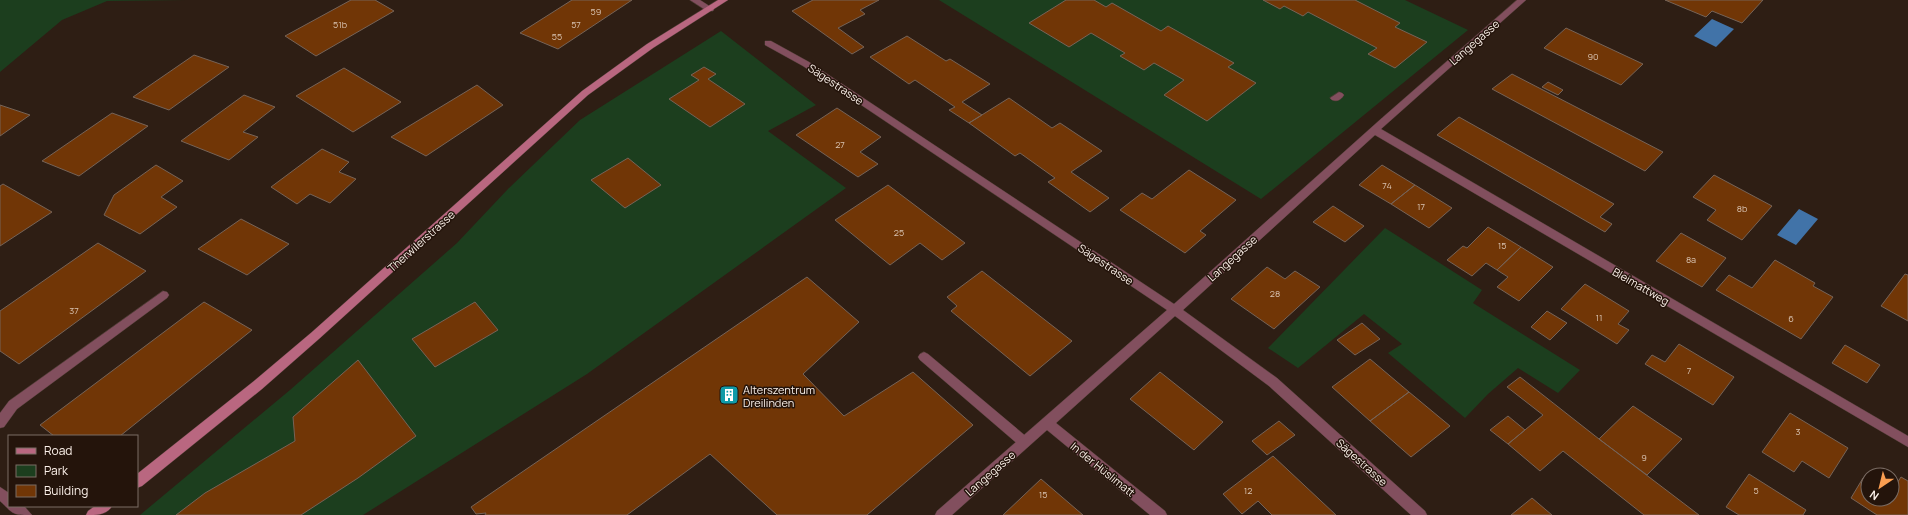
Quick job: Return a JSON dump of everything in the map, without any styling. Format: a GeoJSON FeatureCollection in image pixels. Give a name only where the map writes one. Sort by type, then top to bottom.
{"type":"FeatureCollection","features":[{"type":"Feature","properties":{"kind":"main road","name":"Therwilerstrasse"},"geometry":{"type":"LineString","coordinates":[[138,481],[258,385],[316,335],[585,93],[650,46],[724,0]]}},
{"type":"Feature","properties":{"kind":"main road"},"geometry":{"type":"LineString","coordinates":[[93,515],[104,507]]}},
{"type":"Feature","properties":{"kind":"street"},"geometry":{"type":"LineString","coordinates":[[694,0],[710,8]]}},
{"type":"Feature","properties":{"kind":"street","name":"Langegasse"},"geometry":{"type":"LineString","coordinates":[[942,515],[1175,310],[1374,130],[1522,0]]}},
{"type":"Feature","properties":{"kind":"street","name":"Sägestrasse"},"geometry":{"type":"LineString","coordinates":[[768,43],[806,64],[1175,310],[1238,354],[1273,382],[1420,515]]}},
{"type":"Feature","properties":{"kind":"street","name":"Bleimattweg"},"geometry":{"type":"LineString","coordinates":[[1374,130],[1908,442]]}},
{"type":"Feature","properties":{"kind":"street"},"geometry":{"type":"LineString","coordinates":[[0,422],[13,405],[163,295]]}},
{"type":"Feature","properties":{"kind":"street"},"geometry":{"type":"LineString","coordinates":[[924,357],[1024,442]]}},
{"type":"Feature","properties":{"kind":"street","name":"In der Hüslimatt"},"geometry":{"type":"LineString","coordinates":[[1047,422],[1160,515]]}},
{"type":"Feature","properties":{"kind":"street"},"geometry":{"type":"LineString","coordinates":[[0,493],[8,500]]}},
{"type":"Feature","properties":{"kind":"street"},"geometry":{"type":"LineString","coordinates":[[15,507],[25,515]]}},
{"type":"Feature","properties":{"kind":"green space"},"geometry":{"type":"Polygon","coordinates":[[[0,0],[186,0],[107,1],[62,20],[0,72],[0,0]]]}},
{"type":"Feature","properties":{"kind":"green space"},"geometry":{"type":"Polygon","coordinates":[[[939,0],[1405,0],[1468,30],[1261,199],[939,0]]]}},
{"type":"Feature","properties":{"kind":"green space"},"geometry":{"type":"Polygon","coordinates":[[[721,31],[816,105],[768,131],[846,188],[587,374],[363,515],[140,515],[290,390],[457,243],[508,189],[580,120],[721,31]]]}},
{"type":"Feature","properties":{"kind":"green space"},"geometry":{"type":"Polygon","coordinates":[[[1385,228],[1482,290],[1473,303],[1580,370],[1558,393],[1518,368],[1488,394],[1465,418],[1388,353],[1402,344],[1364,314],[1298,368],[1268,348],[1385,228]]]}},
{"type":"Feature","properties":{"kind":"water"},"geometry":{"type":"Polygon","coordinates":[[[1712,19],[1734,29],[1716,47],[1694,36],[1712,19]]]}},
{"type":"Feature","properties":{"kind":"water"},"geometry":{"type":"Polygon","coordinates":[[[1799,209],[1818,219],[1796,245],[1777,235],[1799,209]]]}},
{"type":"Feature","properties":{"kind":"building"},"geometry":{"type":"Polygon","coordinates":[[[351,0],[375,0],[394,11],[316,56],[285,36],[351,0]]]}},
{"type":"Feature","properties":{"kind":"building"},"geometry":{"type":"Polygon","coordinates":[[[572,0],[632,0],[558,49],[520,33],[572,0]]]}},
{"type":"Feature","properties":{"kind":"building"},"geometry":{"type":"Polygon","coordinates":[[[813,0],[879,0],[860,10],[865,14],[838,28],[864,47],[852,54],[792,11],[813,0]]]}},
{"type":"Feature","properties":{"kind":"building"},"geometry":{"type":"Polygon","coordinates":[[[1066,0],[1094,0],[1106,7],[1112,3],[1161,31],[1168,26],[1234,63],[1228,67],[1256,83],[1207,121],[1164,95],[1184,80],[1154,63],[1144,70],[1120,56],[1125,53],[1091,33],[1069,47],[1029,23],[1066,0]]]}},
{"type":"Feature","properties":{"kind":"building"},"geometry":{"type":"Polygon","coordinates":[[[1263,0],[1355,0],[1400,23],[1395,27],[1427,42],[1395,68],[1368,54],[1377,48],[1308,12],[1303,16],[1284,6],[1280,9],[1263,0]]]}},
{"type":"Feature","properties":{"kind":"building"},"geometry":{"type":"Polygon","coordinates":[[[1665,0],[1763,0],[1742,23],[1712,11],[1706,17],[1665,0]]]}},
{"type":"Feature","properties":{"kind":"building"},"geometry":{"type":"Polygon","coordinates":[[[1566,28],[1643,64],[1621,85],[1544,48],[1566,28]]]}},
{"type":"Feature","properties":{"kind":"building"},"geometry":{"type":"Polygon","coordinates":[[[907,36],[946,61],[950,59],[990,84],[962,102],[982,115],[969,123],[949,110],[955,107],[915,80],[909,84],[870,57],[907,36]]]}},
{"type":"Feature","properties":{"kind":"building"},"geometry":{"type":"Polygon","coordinates":[[[194,55],[229,67],[169,110],[133,97],[194,55]]]}},
{"type":"Feature","properties":{"kind":"building"},"geometry":{"type":"Polygon","coordinates":[[[704,67],[716,74],[708,79],[745,104],[710,127],[669,99],[699,80],[691,75],[704,67]]]}},
{"type":"Feature","properties":{"kind":"building"},"geometry":{"type":"Polygon","coordinates":[[[344,68],[401,102],[353,132],[296,96],[344,68]]]}},
{"type":"Feature","properties":{"kind":"building"},"geometry":{"type":"Polygon","coordinates":[[[1512,74],[1663,152],[1645,171],[1492,89],[1512,74]]]}},
{"type":"Feature","properties":{"kind":"building"},"geometry":{"type":"Polygon","coordinates":[[[1548,82],[1563,90],[1558,95],[1542,87],[1548,82]]]}},
{"type":"Feature","properties":{"kind":"building"},"geometry":{"type":"Polygon","coordinates":[[[477,85],[503,105],[426,156],[391,137],[477,85]]]}},
{"type":"Feature","properties":{"kind":"building"},"geometry":{"type":"Polygon","coordinates":[[[244,95],[275,107],[243,132],[258,137],[229,160],[181,141],[244,95]]]}},
{"type":"Feature","properties":{"kind":"building"},"geometry":{"type":"Polygon","coordinates":[[[1009,98],[1052,128],[1060,123],[1102,151],[1071,172],[1109,198],[1090,212],[1048,182],[1055,178],[1020,153],[1015,156],[969,123],[1009,98]]]}},
{"type":"Feature","properties":{"kind":"building"},"geometry":{"type":"Polygon","coordinates":[[[0,105],[30,115],[0,136],[0,105]]]}},
{"type":"Feature","properties":{"kind":"building"},"geometry":{"type":"Polygon","coordinates":[[[837,108],[881,137],[860,152],[878,164],[858,177],[796,135],[837,108]]]}},
{"type":"Feature","properties":{"kind":"building"},"geometry":{"type":"Polygon","coordinates":[[[112,113],[148,126],[79,176],[42,161],[112,113]]]}},
{"type":"Feature","properties":{"kind":"building"},"geometry":{"type":"Polygon","coordinates":[[[1459,117],[1614,204],[1600,217],[1612,224],[1605,232],[1437,135],[1459,117]]]}},
{"type":"Feature","properties":{"kind":"building"},"geometry":{"type":"Polygon","coordinates":[[[322,149],[349,162],[339,172],[356,179],[330,203],[310,194],[297,204],[271,187],[322,149]]]}},
{"type":"Feature","properties":{"kind":"building"},"geometry":{"type":"Polygon","coordinates":[[[628,158],[661,185],[625,208],[591,180],[628,158]]]}},
{"type":"Feature","properties":{"kind":"building"},"geometry":{"type":"Polygon","coordinates":[[[156,165],[183,181],[161,197],[177,207],[140,234],[104,215],[114,195],[156,165]]]}},
{"type":"Feature","properties":{"kind":"building"},"geometry":{"type":"Polygon","coordinates":[[[1382,165],[1415,185],[1391,204],[1359,185],[1382,165]]]}},
{"type":"Feature","properties":{"kind":"building"},"geometry":{"type":"Polygon","coordinates":[[[1189,170],[1236,200],[1200,231],[1206,235],[1185,253],[1120,210],[1142,193],[1152,199],[1189,170]]]}},
{"type":"Feature","properties":{"kind":"building"},"geometry":{"type":"Polygon","coordinates":[[[1714,175],[1772,206],[1742,240],[1707,220],[1716,210],[1693,197],[1714,175]]]}},
{"type":"Feature","properties":{"kind":"building"},"geometry":{"type":"Polygon","coordinates":[[[3,184],[52,212],[0,246],[0,186],[3,184]]]}},
{"type":"Feature","properties":{"kind":"building"},"geometry":{"type":"Polygon","coordinates":[[[888,185],[965,243],[942,260],[920,243],[890,265],[835,220],[888,185]]]}},
{"type":"Feature","properties":{"kind":"building"},"geometry":{"type":"Polygon","coordinates":[[[1415,185],[1452,208],[1429,228],[1391,204],[1415,185]]]}},
{"type":"Feature","properties":{"kind":"building"},"geometry":{"type":"Polygon","coordinates":[[[1333,206],[1364,226],[1345,242],[1313,222],[1333,206]]]}},
{"type":"Feature","properties":{"kind":"building"},"geometry":{"type":"Polygon","coordinates":[[[241,219],[289,244],[247,275],[198,249],[241,219]]]}},
{"type":"Feature","properties":{"kind":"building"},"geometry":{"type":"Polygon","coordinates":[[[1488,227],[1521,247],[1497,270],[1486,263],[1472,276],[1447,260],[1463,246],[1467,248],[1488,227]]]}},
{"type":"Feature","properties":{"kind":"building"},"geometry":{"type":"Polygon","coordinates":[[[1681,233],[1726,258],[1702,287],[1656,261],[1681,233]]]}},
{"type":"Feature","properties":{"kind":"building"},"geometry":{"type":"Polygon","coordinates":[[[98,243],[146,271],[19,364],[0,351],[0,311],[98,243]]]}},
{"type":"Feature","properties":{"kind":"building"},"geometry":{"type":"Polygon","coordinates":[[[1521,247],[1553,267],[1519,301],[1497,287],[1508,277],[1497,270],[1521,247]]]}},
{"type":"Feature","properties":{"kind":"building"},"geometry":{"type":"Polygon","coordinates":[[[1775,260],[1815,283],[1813,286],[1833,297],[1801,339],[1716,290],[1729,275],[1752,288],[1775,260]]]}},
{"type":"Feature","properties":{"kind":"building"},"geometry":{"type":"Polygon","coordinates":[[[1267,267],[1285,279],[1295,271],[1320,287],[1274,329],[1231,299],[1267,267]]]}},
{"type":"Feature","properties":{"kind":"building"},"geometry":{"type":"Polygon","coordinates":[[[982,271],[1072,341],[1030,376],[951,311],[957,306],[947,297],[982,271]]]}},
{"type":"Feature","properties":{"kind":"building"},"geometry":{"type":"Polygon","coordinates":[[[1905,274],[1908,275],[1908,321],[1881,306],[1905,274]]]}},
{"type":"Feature","properties":{"kind":"building","name":"Alterszentrum Dreilinden"},"geometry":{"type":"Polygon","coordinates":[[[807,277],[859,322],[803,374],[844,416],[913,372],[973,425],[867,515],[777,515],[710,454],[627,515],[485,515],[486,513],[476,514],[471,507],[807,277]]]}},
{"type":"Feature","properties":{"kind":"building"},"geometry":{"type":"Polygon","coordinates":[[[1585,284],[1629,311],[1618,324],[1629,330],[1617,344],[1561,309],[1585,284]]]}},
{"type":"Feature","properties":{"kind":"building"},"geometry":{"type":"Polygon","coordinates":[[[204,302],[252,330],[121,435],[53,435],[40,425],[204,302]]]}},
{"type":"Feature","properties":{"kind":"building"},"geometry":{"type":"Polygon","coordinates":[[[475,302],[498,330],[435,367],[412,339],[475,302]]]}},
{"type":"Feature","properties":{"kind":"building"},"geometry":{"type":"Polygon","coordinates":[[[1547,311],[1567,323],[1550,340],[1531,327],[1547,311]]]}},
{"type":"Feature","properties":{"kind":"building"},"geometry":{"type":"Polygon","coordinates":[[[1362,323],[1380,339],[1355,355],[1337,340],[1362,323]]]}},
{"type":"Feature","properties":{"kind":"building"},"geometry":{"type":"Polygon","coordinates":[[[1679,344],[1734,377],[1713,405],[1645,364],[1652,355],[1665,362],[1679,344]]]}},
{"type":"Feature","properties":{"kind":"building"},"geometry":{"type":"Polygon","coordinates":[[[1845,345],[1880,365],[1867,383],[1832,363],[1845,345]]]}},
{"type":"Feature","properties":{"kind":"building"},"geometry":{"type":"Polygon","coordinates":[[[1370,359],[1409,392],[1370,421],[1332,387],[1370,359]]]}},
{"type":"Feature","properties":{"kind":"building"},"geometry":{"type":"Polygon","coordinates":[[[358,360],[416,436],[358,478],[301,515],[176,515],[205,493],[295,441],[293,417],[358,360]]]}},
{"type":"Feature","properties":{"kind":"building"},"geometry":{"type":"Polygon","coordinates":[[[1160,372],[1223,422],[1194,450],[1130,399],[1160,372]]]}},
{"type":"Feature","properties":{"kind":"building"},"geometry":{"type":"Polygon","coordinates":[[[1520,377],[1699,515],[1644,515],[1563,451],[1540,471],[1508,444],[1543,415],[1507,387],[1520,377]]]}},
{"type":"Feature","properties":{"kind":"building"},"geometry":{"type":"Polygon","coordinates":[[[1409,392],[1450,426],[1411,457],[1370,421],[1409,392]]]}},
{"type":"Feature","properties":{"kind":"building"},"geometry":{"type":"Polygon","coordinates":[[[1633,406],[1682,439],[1647,475],[1599,439],[1633,406]]]}},
{"type":"Feature","properties":{"kind":"building"},"geometry":{"type":"Polygon","coordinates":[[[1790,413],[1848,448],[1829,478],[1802,461],[1794,472],[1762,452],[1790,413]]]}},
{"type":"Feature","properties":{"kind":"building"},"geometry":{"type":"Polygon","coordinates":[[[1508,416],[1525,430],[1508,444],[1490,430],[1508,416]]]}},
{"type":"Feature","properties":{"kind":"building"},"geometry":{"type":"Polygon","coordinates":[[[1279,421],[1295,435],[1267,455],[1252,441],[1279,421]]]}},
{"type":"Feature","properties":{"kind":"building"},"geometry":{"type":"Polygon","coordinates":[[[1273,456],[1336,515],[1272,515],[1258,501],[1242,514],[1223,494],[1273,456]]]}},
{"type":"Feature","properties":{"kind":"building"},"geometry":{"type":"Polygon","coordinates":[[[1749,474],[1806,510],[1803,515],[1739,515],[1726,507],[1749,474]]]}},
{"type":"Feature","properties":{"kind":"building"},"geometry":{"type":"Polygon","coordinates":[[[1901,477],[1908,481],[1908,515],[1877,515],[1865,507],[1900,507],[1901,477]]]}},
{"type":"Feature","properties":{"kind":"building"},"geometry":{"type":"Polygon","coordinates":[[[1041,479],[1083,515],[1003,515],[1041,479]]]}},
{"type":"Feature","properties":{"kind":"building"},"geometry":{"type":"Polygon","coordinates":[[[1860,483],[1860,504],[1851,498],[1860,483]]]}},
{"type":"Feature","properties":{"kind":"building"},"geometry":{"type":"Polygon","coordinates":[[[1532,498],[1552,515],[1511,515],[1532,498]]]}},
{"type":"Feature","properties":{"kind":"place","name":"Alterszentrum Dreilinden"},"geometry":{"type":"Point","coordinates":[729,395]}}]}
